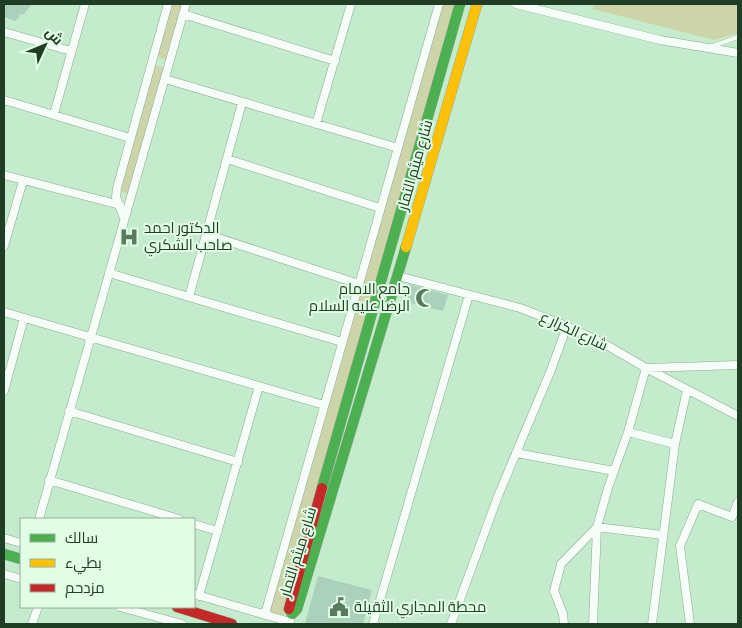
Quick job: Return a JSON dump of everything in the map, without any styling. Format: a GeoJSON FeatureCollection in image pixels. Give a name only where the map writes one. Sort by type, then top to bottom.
{"type":"FeatureCollection","features":[{"type":"Feature","properties":{"kind":"street"},"geometry":{"type":"LineString","coordinates":[[54,114],[84,4]]}},
{"type":"Feature","properties":{"kind":"street"},"geometry":{"type":"LineString","coordinates":[[124,218],[118,204],[117,188],[168,4]]}},
{"type":"Feature","properties":{"kind":"street"},"geometry":{"type":"LineString","coordinates":[[39,518],[186,4]]}},
{"type":"Feature","properties":{"kind":"street"},"geometry":{"type":"LineString","coordinates":[[316,124],[351,4]]}},
{"type":"Feature","properties":{"kind":"street"},"geometry":{"type":"LineString","coordinates":[[265,614],[439,4]]}},
{"type":"Feature","properties":{"kind":"street","name":"شارع ميثم التمار"},"geometry":{"type":"LineString","coordinates":[[291,620],[289,607],[460,4]]}},
{"type":"Feature","properties":{"kind":"street","name":"شارع ميثم التمار"},"geometry":{"type":"LineString","coordinates":[[291,620],[297,609],[478,4]]}},
{"type":"Feature","properties":{"kind":"street"},"geometry":{"type":"LineString","coordinates":[[516,4],[660,40],[738,53]]}},
{"type":"Feature","properties":{"kind":"street"},"geometry":{"type":"LineString","coordinates":[[183,14],[335,61]]}},
{"type":"Feature","properties":{"kind":"street"},"geometry":{"type":"LineString","coordinates":[[4,32],[71,51]]}},
{"type":"Feature","properties":{"kind":"street"},"geometry":{"type":"LineString","coordinates":[[152,60],[168,65]]}},
{"type":"Feature","properties":{"kind":"street"},"geometry":{"type":"LineString","coordinates":[[165,79],[398,148]]}},
{"type":"Feature","properties":{"kind":"street"},"geometry":{"type":"LineString","coordinates":[[4,100],[130,138]]}},
{"type":"Feature","properties":{"kind":"street"},"geometry":{"type":"LineString","coordinates":[[189,297],[242,103]]}},
{"type":"Feature","properties":{"kind":"street"},"geometry":{"type":"LineString","coordinates":[[227,160],[380,208]]}},
{"type":"Feature","properties":{"kind":"street"},"geometry":{"type":"LineString","coordinates":[[4,175],[127,207]]}},
{"type":"Feature","properties":{"kind":"street"},"geometry":{"type":"LineString","coordinates":[[4,246],[24,181]]}},
{"type":"Feature","properties":{"kind":"street"},"geometry":{"type":"LineString","coordinates":[[206,234],[359,284]]}},
{"type":"Feature","properties":{"kind":"street"},"geometry":{"type":"LineString","coordinates":[[109,273],[342,342]]}},
{"type":"Feature","properties":{"kind":"street","name":"شارع الكرار ع"},"geometry":{"type":"LineString","coordinates":[[398,276],[520,308],[567,326],[603,343],[646,368],[738,416]]}},
{"type":"Feature","properties":{"kind":"street"},"geometry":{"type":"LineString","coordinates":[[374,624],[469,295]]}},
{"type":"Feature","properties":{"kind":"street"},"geometry":{"type":"LineString","coordinates":[[4,312],[324,405]]}},
{"type":"Feature","properties":{"kind":"street"},"geometry":{"type":"LineString","coordinates":[[4,391],[24,318]]}},
{"type":"Feature","properties":{"kind":"street"},"geometry":{"type":"LineString","coordinates":[[451,624],[498,496],[551,370],[567,326]]}},
{"type":"Feature","properties":{"kind":"street"},"geometry":{"type":"LineString","coordinates":[[593,624],[597,527],[628,432],[646,368],[738,365]]}},
{"type":"Feature","properties":{"kind":"street"},"geometry":{"type":"LineString","coordinates":[[260,386],[218,531],[197,595],[291,620]]}},
{"type":"Feature","properties":{"kind":"street"},"geometry":{"type":"LineString","coordinates":[[652,624],[675,444],[687,390]]}},
{"type":"Feature","properties":{"kind":"street"},"geometry":{"type":"LineString","coordinates":[[69,411],[238,462]]}},
{"type":"Feature","properties":{"kind":"street"},"geometry":{"type":"LineString","coordinates":[[628,432],[675,444]]}},
{"type":"Feature","properties":{"kind":"street"},"geometry":{"type":"LineString","coordinates":[[516,454],[614,471]]}},
{"type":"Feature","properties":{"kind":"street"},"geometry":{"type":"LineString","coordinates":[[50,480],[176,518]]}},
{"type":"Feature","properties":{"kind":"street"},"geometry":{"type":"LineString","coordinates":[[690,624],[680,546],[698,504],[732,517],[738,502]]}},
{"type":"Feature","properties":{"kind":"street"},"geometry":{"type":"LineString","coordinates":[[195,524],[218,531]]}},
{"type":"Feature","properties":{"kind":"street"},"geometry":{"type":"LineString","coordinates":[[597,527],[662,534]]}},
{"type":"Feature","properties":{"kind":"street"},"geometry":{"type":"LineString","coordinates":[[564,624],[564,614],[554,591],[561,564],[597,527]]}},
{"type":"Feature","properties":{"kind":"street"},"geometry":{"type":"LineString","coordinates":[[4,538],[20,543]]}},
{"type":"Feature","properties":{"kind":"street"},"geometry":{"type":"LineString","coordinates":[[4,554],[20,560]]}},
{"type":"Feature","properties":{"kind":"street"},"geometry":{"type":"LineString","coordinates":[[4,574],[20,579]]}},
{"type":"Feature","properties":{"kind":"street"},"geometry":{"type":"LineString","coordinates":[[32,624],[38,608]]}},
{"type":"Feature","properties":{"kind":"street"},"geometry":{"type":"LineString","coordinates":[[124,608],[182,624]]}},
{"type":"Feature","properties":{"kind":"street"},"geometry":{"type":"LineString","coordinates":[[180,608],[232,624]]}},
{"type":"Feature","properties":{"kind":"lane"},"geometry":{"type":"LineString","coordinates":[[705,48],[738,37]]}},
{"type":"Feature","properties":{"kind":"green space"},"geometry":{"type":"Polygon","coordinates":[[[171,4],[184,4],[167,60],[155,56],[171,4]]]}},
{"type":"Feature","properties":{"kind":"green space"},"geometry":{"type":"Polygon","coordinates":[[[442,4],[457,4],[283,615],[269,611],[442,4]]]}},
{"type":"Feature","properties":{"kind":"green space"},"geometry":{"type":"Polygon","coordinates":[[[595,4],[738,4],[738,33],[714,40],[593,9],[595,4]]]}},
{"type":"Feature","properties":{"kind":"green space"},"geometry":{"type":"Polygon","coordinates":[[[154,65],[164,68],[129,194],[118,191],[154,65]]]}},
{"type":"Feature","properties":{"kind":"building"},"geometry":{"type":"Polygon","coordinates":[[[4,4],[32,4],[15,21],[4,17],[4,4]]]}},
{"type":"Feature","properties":{"kind":"building","name":"جامع الامام الرضا عليه السلام"},"geometry":{"type":"Polygon","coordinates":[[[408,284],[448,295],[443,311],[403,301],[408,284]]]}},
{"type":"Feature","properties":{"kind":"building","name":"محطة المجاري الثقيلة"},"geometry":{"type":"Polygon","coordinates":[[[318,576],[372,590],[363,624],[305,624],[318,576]]]}},
{"type":"Feature","properties":{"kind":"traffic: fast"},"geometry":{"type":"LineString","coordinates":[[322,488],[460,4]]}},
{"type":"Feature","properties":{"kind":"traffic: fast"},"geometry":{"type":"LineString","coordinates":[[289,609],[292,614],[297,609],[406,247]]}},
{"type":"Feature","properties":{"kind":"traffic: fast"},"geometry":{"type":"LineString","coordinates":[[4,554],[20,559]]}},
{"type":"Feature","properties":{"kind":"traffic: slow"},"geometry":{"type":"LineString","coordinates":[[406,247],[477,4]]}},
{"type":"Feature","properties":{"kind":"traffic: jam"},"geometry":{"type":"LineString","coordinates":[[289,609],[322,488]]}},
{"type":"Feature","properties":{"kind":"traffic: jam"},"geometry":{"type":"LineString","coordinates":[[180,608],[232,624]]}},
{"type":"Feature","properties":{"kind":"place","name":"الدكتور احمد صاحب الشكري"},"geometry":{"type":"Point","coordinates":[129,237]}},
{"type":"Feature","properties":{"kind":"place","name":"جامع الامام الرضا عليه السلام"},"geometry":{"type":"Point","coordinates":[425,298]}},
{"type":"Feature","properties":{"kind":"place","name":"محطة المجاري الثقيلة"},"geometry":{"type":"Point","coordinates":[339,607]}}]}
